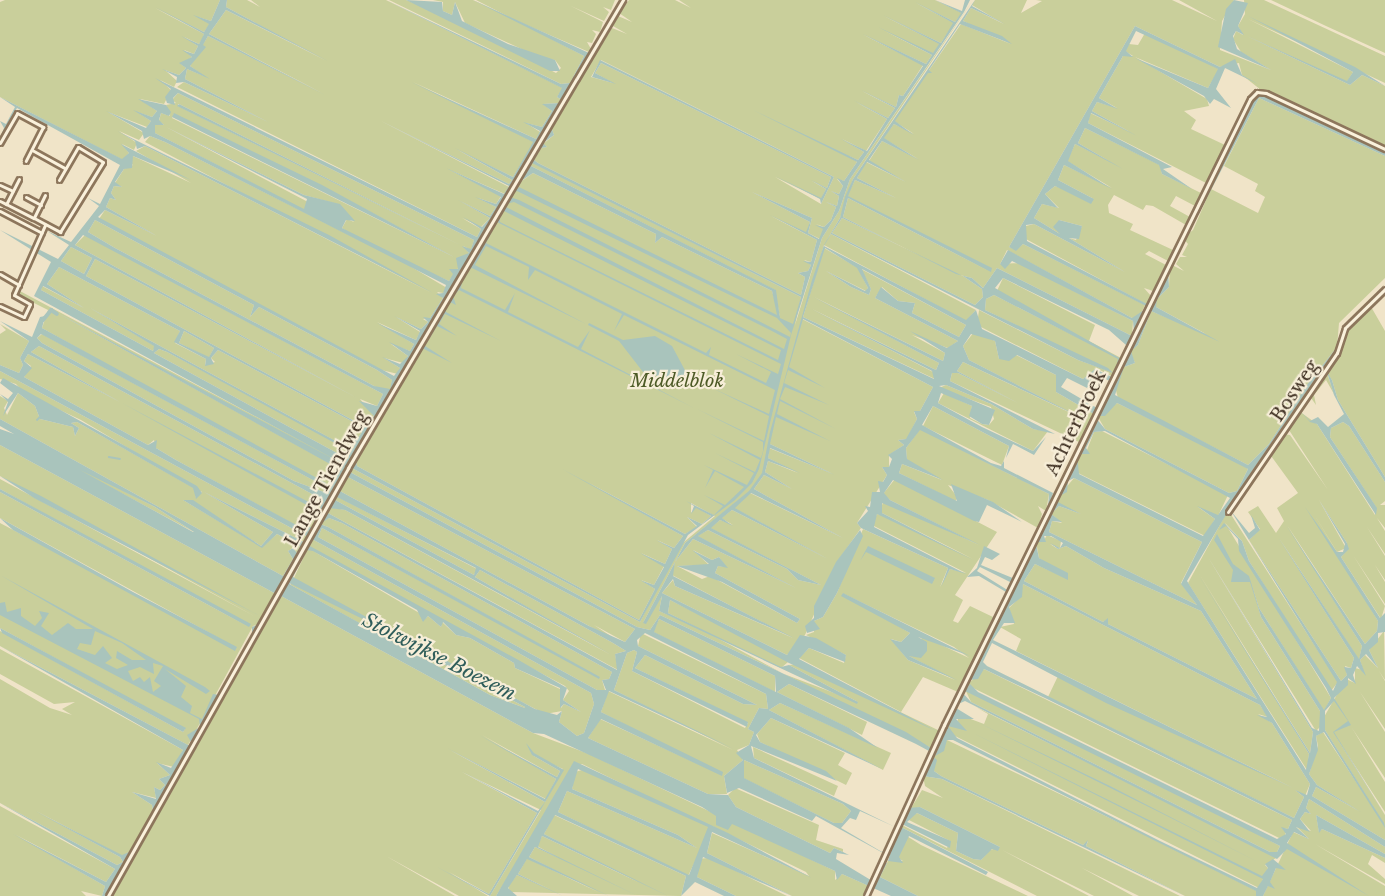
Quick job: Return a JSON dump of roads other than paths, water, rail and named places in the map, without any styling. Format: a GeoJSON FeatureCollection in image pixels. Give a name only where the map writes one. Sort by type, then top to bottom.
{"type":"FeatureCollection","features":[{"type":"Feature","properties":{"kind":"street","name":"Lange Tiendweg"},"geometry":{"type":"LineString","coordinates":[[108,896],[283,589],[348,468],[623,0]]}},
{"type":"Feature","properties":{"kind":"street","name":"Achterbroek"},"geometry":{"type":"LineString","coordinates":[[866,896],[1250,99],[1257,92],[1266,93],[1385,149]]}},
{"type":"Feature","properties":{"kind":"street"},"geometry":{"type":"LineString","coordinates":[[0,143],[16,112],[44,127],[26,161]]}},
{"type":"Feature","properties":{"kind":"street"},"geometry":{"type":"LineString","coordinates":[[0,201],[60,232],[104,162],[78,147],[64,167],[59,180]]}},
{"type":"Feature","properties":{"kind":"street"},"geometry":{"type":"LineString","coordinates":[[32,150],[64,167]]}},
{"type":"Feature","properties":{"kind":"street"},"geometry":{"type":"LineString","coordinates":[[6,204],[19,179]]}},
{"type":"Feature","properties":{"kind":"street"},"geometry":{"type":"LineString","coordinates":[[0,185],[13,192]]}},
{"type":"Feature","properties":{"kind":"street"},"geometry":{"type":"LineString","coordinates":[[34,218],[45,195]]}},
{"type":"Feature","properties":{"kind":"street"},"geometry":{"type":"LineString","coordinates":[[26,197],[40,205]]}},
{"type":"Feature","properties":{"kind":"street"},"geometry":{"type":"LineString","coordinates":[[0,211],[42,233]]}},
{"type":"Feature","properties":{"kind":"street"},"geometry":{"type":"LineString","coordinates":[[0,306],[24,316],[30,304],[15,294],[46,224]]}},
{"type":"Feature","properties":{"kind":"street"},"geometry":{"type":"LineString","coordinates":[[0,274],[18,287]]}},
{"type":"Feature","properties":{"kind":"street","name":"Bosweg"},"geometry":{"type":"LineString","coordinates":[[1228,512],[1337,353],[1345,328],[1385,289]]}},
{"type":"Feature","properties":{"kind":"water"},"geometry":{"type":"Polygon","coordinates":[[[220,0],[227,0],[226,7],[328,61],[226,10],[209,34],[325,95],[208,36],[203,45],[206,47],[190,66],[210,79],[187,69],[185,79],[270,123],[184,82],[176,83],[177,77],[162,69],[179,75],[186,68],[179,63],[192,57],[182,50],[194,54],[198,46],[181,36],[199,44],[204,34],[155,7],[204,32],[209,24],[193,15],[211,21],[220,0]]]}},
{"type":"Feature","properties":{"kind":"water"},"geometry":{"type":"Polygon","coordinates":[[[386,0],[561,84],[570,83],[584,56],[473,0],[589,53],[562,100],[557,97],[562,88],[386,0]]]}},
{"type":"Feature","properties":{"kind":"water"},"geometry":{"type":"Polygon","coordinates":[[[406,0],[442,2],[443,11],[452,15],[455,2],[462,21],[508,44],[555,60],[560,71],[550,71],[406,0]]]}},
{"type":"Feature","properties":{"kind":"water"},"geometry":{"type":"Polygon","coordinates":[[[935,0],[962,11],[965,0],[970,0],[850,179],[839,211],[822,238],[791,335],[759,469],[752,483],[735,500],[688,535],[640,622],[350,467],[356,460],[357,466],[639,620],[655,589],[640,580],[654,585],[664,567],[640,553],[665,564],[672,549],[656,540],[674,548],[683,536],[562,469],[685,534],[697,526],[687,517],[702,524],[711,516],[696,508],[691,514],[694,506],[686,501],[714,515],[723,506],[704,495],[725,505],[744,487],[715,471],[705,488],[713,470],[704,465],[747,485],[754,473],[715,453],[755,472],[760,460],[709,433],[761,458],[763,451],[763,442],[697,409],[764,441],[769,416],[712,388],[769,414],[775,390],[624,315],[614,331],[622,314],[535,270],[528,280],[529,267],[486,246],[475,265],[586,324],[472,268],[465,271],[496,224],[486,243],[706,353],[711,347],[709,355],[766,383],[771,372],[736,354],[778,374],[781,364],[495,221],[500,213],[500,222],[778,360],[781,350],[502,210],[504,206],[784,349],[787,339],[770,330],[514,202],[506,204],[510,197],[519,200],[790,337],[791,333],[777,318],[517,191],[512,194],[519,187],[777,315],[772,291],[662,237],[655,243],[656,234],[533,173],[518,183],[529,165],[776,290],[780,318],[793,324],[801,297],[530,162],[551,126],[554,135],[543,143],[547,147],[541,148],[534,160],[538,163],[801,295],[805,277],[798,273],[808,271],[811,265],[803,261],[811,262],[817,240],[770,215],[806,232],[810,222],[752,192],[812,218],[808,233],[819,239],[823,229],[815,225],[824,227],[831,220],[836,207],[826,202],[837,206],[839,196],[831,191],[839,194],[843,186],[837,178],[844,181],[857,162],[753,110],[858,160],[864,152],[841,139],[867,151],[887,119],[853,100],[888,118],[895,108],[861,90],[896,107],[899,95],[903,96],[923,66],[863,34],[926,64],[932,55],[878,27],[933,53],[939,44],[883,15],[941,43],[953,23],[915,2],[955,22],[961,13],[935,0]]]}},
{"type":"Feature","properties":{"kind":"water"},"geometry":{"type":"Polygon","coordinates":[[[975,0],[972,6],[1005,24],[971,8],[963,21],[1002,36],[1012,44],[960,24],[929,70],[932,73],[928,73],[895,121],[914,135],[894,124],[884,138],[919,160],[882,141],[869,160],[906,182],[867,162],[857,178],[896,198],[855,180],[848,196],[992,268],[991,272],[848,198],[843,217],[902,247],[842,218],[832,233],[975,305],[983,297],[982,289],[962,275],[972,278],[983,288],[997,268],[1132,336],[1126,345],[1109,330],[1003,278],[995,288],[1121,359],[1116,368],[1118,359],[994,295],[986,299],[985,310],[1108,368],[1113,373],[1078,360],[831,234],[824,246],[966,320],[976,310],[982,329],[1083,379],[1095,369],[1112,377],[1110,381],[1096,375],[1087,388],[1067,378],[1061,387],[1097,408],[1094,414],[1056,392],[1056,375],[1017,355],[1009,361],[999,359],[995,341],[971,334],[963,346],[969,360],[1078,416],[963,362],[957,371],[1018,403],[958,373],[952,373],[950,381],[1055,434],[1033,429],[991,404],[946,385],[939,386],[995,410],[989,425],[982,424],[969,416],[972,406],[941,393],[938,403],[982,427],[1033,451],[1046,437],[1034,455],[1013,444],[1006,458],[1009,446],[933,406],[922,425],[991,463],[1001,466],[1004,461],[1004,468],[1053,493],[1048,508],[1049,494],[920,430],[906,448],[907,459],[943,480],[902,464],[899,473],[957,501],[951,484],[993,502],[1022,522],[987,505],[979,522],[974,521],[893,480],[884,493],[890,500],[980,545],[882,503],[882,513],[973,560],[877,514],[874,527],[966,574],[950,569],[941,587],[948,568],[861,528],[857,523],[868,511],[865,506],[870,507],[872,492],[880,492],[878,481],[883,482],[887,475],[882,467],[889,467],[892,459],[888,455],[904,445],[898,440],[906,439],[917,419],[914,411],[920,411],[933,387],[803,319],[789,367],[825,388],[788,370],[784,383],[829,405],[785,387],[780,399],[836,429],[780,401],[777,414],[830,441],[776,417],[770,444],[835,475],[770,448],[768,458],[800,473],[768,461],[765,472],[792,489],[764,475],[754,489],[843,538],[751,493],[735,508],[828,559],[732,510],[722,518],[733,526],[720,520],[711,528],[821,585],[798,580],[787,569],[708,530],[698,536],[796,588],[693,539],[675,562],[685,543],[749,491],[762,473],[770,432],[812,280],[824,245],[840,218],[845,197],[853,179],[975,0]],[[825,248],[803,317],[934,379],[932,371],[811,309],[936,370],[939,363],[813,297],[943,361],[945,353],[910,331],[947,348],[958,341],[875,298],[881,287],[898,301],[915,303],[912,313],[959,337],[966,325],[862,269],[871,289],[869,295],[851,287],[826,271],[865,291],[868,288],[857,268],[825,248]]]}},
{"type":"Feature","properties":{"kind":"water"},"geometry":{"type":"Polygon","coordinates":[[[1234,0],[1248,3],[1238,26],[1244,35],[1236,31],[1233,36],[1237,49],[1271,70],[1218,47],[1226,9],[1234,0]]]}},
{"type":"Feature","properties":{"kind":"water"},"geometry":{"type":"Polygon","coordinates":[[[1248,16],[1355,67],[1385,86],[1362,75],[1350,85],[1247,36],[1347,81],[1353,72],[1248,16]]]}},
{"type":"Feature","properties":{"kind":"water"},"geometry":{"type":"Polygon","coordinates":[[[1135,26],[1220,67],[1235,59],[1242,75],[1258,84],[1225,68],[1216,89],[1231,108],[1214,99],[1210,104],[1204,96],[1135,58],[1208,88],[1218,69],[1136,31],[1126,51],[1133,57],[1123,56],[1099,98],[1118,109],[1097,102],[1092,111],[1137,136],[1091,113],[1088,123],[1172,167],[1163,169],[1192,189],[1162,174],[1159,165],[1085,128],[1078,143],[1123,169],[1075,144],[1068,161],[1112,189],[1064,165],[1058,180],[1094,199],[1091,204],[1055,186],[1045,194],[1058,208],[1042,204],[1034,218],[1060,234],[1053,227],[1059,220],[1082,226],[1079,239],[1069,238],[1125,272],[1034,224],[1026,225],[1027,241],[1147,304],[1146,306],[1023,244],[1016,251],[1009,247],[1135,26]]]}},
{"type":"Feature","properties":{"kind":"water"},"geometry":{"type":"Polygon","coordinates":[[[600,60],[834,177],[821,204],[820,199],[775,176],[821,198],[826,189],[811,180],[827,188],[831,177],[601,63],[595,73],[616,84],[592,77],[600,60]]]}},
{"type":"Feature","properties":{"kind":"water"},"geometry":{"type":"Polygon","coordinates":[[[155,78],[477,237],[481,229],[463,217],[482,227],[490,218],[458,200],[490,216],[496,207],[475,197],[496,204],[501,197],[446,168],[504,194],[509,186],[381,121],[509,184],[512,180],[455,148],[513,177],[533,142],[411,82],[536,139],[540,131],[523,122],[542,127],[552,111],[542,104],[560,103],[308,537],[0,371],[0,365],[19,373],[23,365],[20,358],[29,341],[0,321],[32,337],[40,317],[45,316],[42,328],[326,483],[324,486],[41,334],[37,338],[42,343],[294,481],[329,494],[327,488],[339,469],[54,311],[345,465],[34,296],[51,262],[0,230],[58,259],[69,245],[47,231],[71,242],[99,206],[88,198],[100,204],[120,165],[17,108],[0,138],[4,128],[0,121],[6,124],[15,107],[0,97],[122,159],[129,153],[121,144],[191,180],[133,156],[132,168],[124,169],[115,182],[122,187],[114,186],[111,193],[116,200],[110,198],[106,207],[157,236],[105,210],[98,217],[394,376],[400,368],[382,357],[400,364],[408,356],[389,342],[410,351],[414,344],[377,323],[416,340],[420,331],[394,316],[421,329],[428,322],[423,317],[430,318],[443,298],[436,294],[443,293],[446,285],[165,142],[150,136],[144,139],[142,131],[106,111],[146,128],[151,121],[133,110],[152,117],[157,111],[138,99],[166,105],[171,112],[169,116],[161,113],[159,120],[164,125],[155,125],[155,133],[304,209],[307,199],[166,127],[304,195],[340,204],[355,221],[346,220],[342,228],[449,281],[453,274],[449,269],[458,269],[456,258],[469,253],[462,246],[471,249],[474,240],[178,93],[173,98],[175,105],[167,103],[165,97],[171,89],[155,78]],[[95,220],[88,232],[374,386],[390,389],[392,380],[377,370],[259,307],[250,317],[254,305],[95,220]],[[83,235],[75,245],[357,398],[95,259],[86,276],[358,423],[365,424],[374,416],[359,401],[377,406],[383,394],[83,235]],[[71,247],[61,261],[84,274],[92,258],[71,247]],[[59,267],[47,284],[84,308],[43,286],[41,290],[153,351],[154,346],[90,308],[343,445],[342,447],[167,352],[159,349],[154,353],[348,459],[350,452],[344,447],[354,448],[352,435],[358,438],[362,432],[357,424],[218,350],[211,358],[214,364],[205,366],[206,359],[174,342],[180,331],[59,267]],[[184,331],[179,343],[209,357],[214,348],[184,331]],[[39,346],[31,352],[120,402],[28,354],[24,361],[32,368],[24,377],[148,445],[157,440],[156,448],[176,460],[300,527],[312,527],[323,500],[39,346]]]}},
{"type":"Feature","properties":{"kind":"water"},"geometry":{"type":"Polygon","coordinates":[[[1255,95],[1266,95],[1385,152],[1385,156],[1259,98],[1187,236],[1255,95]]]}},
{"type":"Feature","properties":{"kind":"water"},"geometry":{"type":"Polygon","coordinates":[[[179,104],[460,245],[177,106],[179,104]]]}},
{"type":"Feature","properties":{"kind":"water"},"geometry":{"type":"Polygon","coordinates":[[[174,113],[322,185],[454,257],[172,117],[174,113]]]}},
{"type":"Feature","properties":{"kind":"water"},"geometry":{"type":"Polygon","coordinates":[[[117,131],[329,235],[433,293],[145,146],[137,149],[135,141],[117,131]]]}},
{"type":"Feature","properties":{"kind":"water"},"geometry":{"type":"Polygon","coordinates":[[[1008,250],[1132,318],[1144,310],[1134,332],[1133,321],[1012,261],[1005,269],[1000,264],[1008,250]]]}},
{"type":"Feature","properties":{"kind":"water"},"geometry":{"type":"Polygon","coordinates":[[[1168,269],[1169,287],[1157,299],[1156,307],[1220,342],[1151,311],[1138,345],[1131,351],[1135,363],[1124,367],[1115,395],[1248,465],[1269,444],[1306,386],[1337,347],[1250,474],[1187,581],[1306,770],[1309,754],[1197,573],[1310,753],[1313,732],[1207,555],[1312,728],[1319,731],[1320,711],[1261,617],[1250,582],[1231,582],[1233,570],[1214,540],[1217,534],[1233,564],[1249,576],[1259,608],[1324,710],[1331,698],[1326,688],[1239,551],[1238,539],[1226,526],[1219,530],[1224,523],[1242,541],[1249,561],[1333,691],[1337,682],[1231,511],[1249,533],[1255,528],[1251,515],[1260,530],[1249,540],[1341,681],[1347,675],[1344,667],[1351,668],[1354,658],[1278,537],[1359,659],[1362,646],[1286,525],[1365,644],[1377,631],[1378,621],[1305,507],[1337,552],[1343,552],[1345,544],[1319,500],[1347,543],[1349,549],[1341,557],[1380,618],[1385,613],[1385,632],[1378,633],[1378,642],[1369,650],[1378,668],[1366,654],[1360,660],[1366,676],[1357,666],[1353,675],[1356,684],[1348,678],[1348,685],[1334,698],[1351,725],[1334,732],[1385,815],[1333,732],[1348,721],[1334,701],[1325,711],[1325,730],[1385,828],[1324,732],[1316,736],[1318,750],[1309,774],[1317,785],[1361,812],[1316,787],[1312,796],[1385,840],[1385,847],[1309,799],[1306,808],[1311,814],[1305,812],[1300,819],[1310,832],[1296,827],[1309,839],[1294,832],[1287,843],[1369,896],[1287,849],[1277,859],[965,701],[956,705],[962,692],[971,702],[1270,852],[1277,852],[1280,846],[965,691],[970,684],[978,692],[1277,839],[1286,834],[1281,827],[1288,829],[1292,820],[1047,699],[984,669],[978,679],[969,680],[1036,544],[1039,558],[1068,573],[1068,580],[1035,564],[1024,581],[1103,622],[1108,618],[1108,624],[1257,699],[1201,611],[1104,568],[1066,546],[1058,549],[1050,543],[1060,548],[1063,543],[1051,536],[1044,536],[1046,542],[1036,542],[1056,501],[1081,514],[1059,506],[1051,514],[1062,522],[1052,521],[1049,532],[1197,605],[1181,584],[1202,542],[1074,478],[1068,481],[1067,492],[1056,498],[1077,455],[1079,474],[1203,536],[1215,519],[1197,506],[1218,515],[1230,498],[1105,431],[1094,432],[1086,448],[1090,454],[1077,454],[1096,418],[1105,429],[1229,493],[1237,491],[1248,469],[1117,403],[1105,416],[1096,416],[1168,269]],[[1023,584],[1022,597],[1009,607],[1015,623],[1004,623],[993,640],[1293,788],[1106,703],[992,643],[983,662],[1294,818],[1304,797],[1295,790],[1307,795],[1310,784],[1272,723],[1257,715],[1267,717],[1260,705],[1023,584]]]}},
{"type":"Feature","properties":{"kind":"water"},"geometry":{"type":"Polygon","coordinates":[[[463,275],[461,288],[505,310],[515,293],[508,312],[578,347],[590,330],[581,349],[694,408],[459,290],[453,296],[456,305],[448,301],[463,275]]]}},
{"type":"Feature","properties":{"kind":"water"},"geometry":{"type":"Polygon","coordinates":[[[446,304],[446,312],[501,341],[445,314],[439,324],[457,336],[437,326],[425,346],[452,363],[422,348],[446,304]]]}},
{"type":"Feature","properties":{"kind":"water"},"geometry":{"type":"Polygon","coordinates":[[[589,323],[623,340],[655,336],[672,346],[687,374],[673,380],[643,372],[619,341],[588,325],[589,323]]]}},
{"type":"Feature","properties":{"kind":"water"},"geometry":{"type":"Polygon","coordinates":[[[1327,372],[1338,400],[1385,477],[1385,482],[1349,426],[1343,422],[1331,428],[1330,437],[1377,508],[1376,515],[1317,424],[1310,422],[1301,412],[1310,421],[1318,417],[1328,427],[1344,414],[1334,395],[1327,372]]]}},
{"type":"Feature","properties":{"kind":"water"},"geometry":{"type":"Polygon","coordinates":[[[3,378],[197,486],[202,493],[196,499],[193,488],[77,422],[71,423],[79,428],[75,436],[73,427],[40,419],[35,406],[18,393],[3,416],[8,402],[0,394],[8,399],[13,393],[0,383],[3,378]]]}},
{"type":"Feature","properties":{"kind":"water"},"geometry":{"type":"Polygon","coordinates":[[[122,403],[316,506],[316,508],[314,509],[122,403]]]}},
{"type":"Feature","properties":{"kind":"water","name":"Stolwijkse Boezem"},"geometry":{"type":"Polygon","coordinates":[[[0,419],[283,576],[293,559],[288,551],[293,548],[297,553],[300,546],[277,534],[262,548],[183,500],[193,500],[261,546],[273,532],[204,492],[304,542],[285,583],[308,545],[567,688],[563,700],[581,712],[564,704],[560,708],[560,688],[515,668],[514,663],[470,638],[456,635],[443,622],[441,627],[428,616],[423,622],[417,610],[313,551],[307,550],[293,577],[535,709],[557,715],[562,711],[559,722],[577,736],[584,733],[594,704],[591,693],[312,539],[320,524],[600,677],[599,679],[322,528],[318,537],[597,690],[606,690],[602,680],[609,679],[612,672],[342,523],[329,518],[323,522],[326,512],[617,670],[615,654],[626,651],[613,643],[480,570],[475,577],[612,655],[345,510],[329,508],[335,500],[474,575],[476,568],[335,496],[338,490],[589,626],[625,642],[635,629],[346,476],[348,471],[637,627],[650,630],[660,615],[906,732],[931,748],[927,757],[929,751],[916,744],[789,684],[777,692],[849,728],[878,748],[780,703],[769,710],[882,769],[771,718],[756,735],[760,742],[826,771],[837,781],[751,746],[754,758],[895,827],[860,811],[856,820],[850,818],[841,828],[882,852],[887,845],[883,853],[816,816],[812,821],[739,788],[727,793],[724,776],[743,760],[736,753],[749,745],[754,732],[748,729],[759,708],[768,709],[766,694],[645,633],[637,640],[638,646],[757,705],[743,704],[645,655],[635,668],[748,722],[747,727],[632,671],[637,652],[634,650],[627,653],[614,690],[734,749],[609,691],[601,712],[723,772],[722,776],[601,719],[588,738],[708,794],[728,795],[736,807],[830,853],[834,848],[849,855],[837,853],[836,859],[874,882],[884,863],[887,863],[880,877],[918,896],[891,896],[842,874],[837,880],[835,871],[732,824],[728,830],[716,825],[716,816],[702,807],[544,734],[533,733],[281,596],[283,588],[255,634],[252,635],[252,627],[259,624],[276,594],[0,445],[0,429],[14,434],[0,426],[0,419]],[[80,470],[193,532],[155,507],[80,470]],[[289,583],[405,648],[371,623],[289,583]],[[659,619],[654,632],[776,692],[775,676],[659,619]],[[409,646],[407,649],[490,695],[525,708],[409,646]],[[744,760],[744,778],[834,823],[842,823],[851,811],[843,804],[744,760]]]}},
{"type":"Feature","properties":{"kind":"water"},"geometry":{"type":"Polygon","coordinates":[[[0,476],[41,496],[258,615],[34,498],[0,476]]]}},
{"type":"Feature","properties":{"kind":"water"},"geometry":{"type":"Polygon","coordinates":[[[0,489],[251,624],[249,627],[0,492],[0,489]]]}},
{"type":"Feature","properties":{"kind":"water"},"geometry":{"type":"Polygon","coordinates":[[[0,518],[237,647],[235,651],[13,530],[0,518]]]}},
{"type":"Feature","properties":{"kind":"water"},"geometry":{"type":"Polygon","coordinates":[[[860,530],[863,536],[837,593],[823,617],[814,621],[820,629],[807,633],[805,626],[814,618],[814,606],[836,562],[860,530]]]}},
{"type":"Feature","properties":{"kind":"water"},"geometry":{"type":"Polygon","coordinates":[[[868,546],[935,578],[932,584],[866,552],[860,561],[868,546]]]}},
{"type":"Feature","properties":{"kind":"water"},"geometry":{"type":"Polygon","coordinates":[[[984,546],[1000,554],[992,560],[985,557],[981,565],[1015,579],[1012,583],[980,567],[977,571],[1009,591],[1005,599],[1006,592],[979,576],[967,577],[977,568],[984,546]]]}},
{"type":"Feature","properties":{"kind":"water"},"geometry":{"type":"Polygon","coordinates":[[[692,550],[712,560],[719,557],[728,568],[718,566],[715,573],[800,619],[797,623],[722,582],[677,566],[709,564],[692,550]]]}},
{"type":"Feature","properties":{"kind":"water"},"geometry":{"type":"Polygon","coordinates":[[[675,562],[673,576],[794,638],[675,586],[673,579],[662,593],[787,655],[800,635],[816,638],[846,655],[845,662],[809,648],[799,659],[936,731],[789,663],[670,600],[668,613],[781,667],[789,665],[858,702],[857,704],[659,611],[662,596],[646,624],[643,623],[675,562]]]}},
{"type":"Feature","properties":{"kind":"water"},"geometry":{"type":"Polygon","coordinates":[[[0,575],[205,687],[210,691],[206,694],[165,669],[186,686],[181,697],[192,706],[190,713],[202,719],[213,694],[219,695],[192,744],[187,735],[200,727],[199,719],[0,615],[0,603],[5,602],[7,612],[21,608],[21,616],[35,626],[42,618],[39,611],[49,613],[41,626],[52,635],[68,623],[76,629],[93,629],[0,575]],[[95,631],[91,645],[80,643],[77,649],[95,655],[103,646],[112,658],[105,663],[117,669],[128,665],[116,658],[117,651],[132,660],[146,660],[122,643],[95,631]],[[153,663],[154,674],[140,667],[128,671],[133,681],[140,677],[144,682],[150,677],[153,692],[161,686],[154,681],[163,666],[153,663]]]}},
{"type":"Feature","properties":{"kind":"water"},"geometry":{"type":"Polygon","coordinates":[[[843,593],[970,656],[918,637],[927,642],[927,651],[921,658],[909,656],[957,680],[908,660],[890,639],[901,642],[910,633],[841,596],[843,593]]]}},
{"type":"Feature","properties":{"kind":"water"},"geometry":{"type":"Polygon","coordinates":[[[0,628],[186,728],[183,732],[2,633],[0,628]]]}},
{"type":"Feature","properties":{"kind":"water"},"geometry":{"type":"Polygon","coordinates":[[[0,646],[190,746],[153,811],[152,805],[132,792],[156,799],[154,787],[160,790],[165,785],[159,779],[170,775],[156,762],[171,768],[183,750],[0,646]]]}},
{"type":"Feature","properties":{"kind":"water"},"geometry":{"type":"Polygon","coordinates":[[[956,708],[974,719],[956,719],[967,731],[948,726],[956,708]]]}},
{"type":"Feature","properties":{"kind":"water"},"geometry":{"type":"Polygon","coordinates":[[[975,721],[1110,786],[1260,863],[1163,814],[975,721]]]}},
{"type":"Feature","properties":{"kind":"water"},"geometry":{"type":"Polygon","coordinates":[[[948,726],[957,738],[1257,888],[1263,879],[973,733],[1262,876],[1268,868],[1265,864],[1273,859],[1286,870],[1276,868],[1270,882],[1275,889],[1268,886],[1263,896],[1256,896],[1256,891],[953,740],[947,740],[944,751],[935,756],[948,726]]]}},
{"type":"Feature","properties":{"kind":"water"},"geometry":{"type":"Polygon","coordinates":[[[479,735],[557,777],[560,771],[532,755],[526,743],[534,753],[564,770],[490,896],[437,867],[489,894],[537,813],[461,771],[538,811],[545,802],[447,748],[545,799],[556,779],[479,735]]]}},
{"type":"Feature","properties":{"kind":"water"},"geometry":{"type":"Polygon","coordinates":[[[934,757],[937,760],[934,771],[941,776],[1083,845],[1088,840],[1086,846],[1185,896],[942,779],[923,776],[934,757]]]}},
{"type":"Feature","properties":{"kind":"water"},"geometry":{"type":"Polygon","coordinates":[[[574,761],[728,833],[812,878],[712,832],[707,853],[792,896],[703,857],[697,877],[736,896],[724,896],[695,882],[681,896],[686,876],[555,815],[544,834],[668,896],[542,836],[538,847],[638,896],[535,847],[529,857],[609,896],[527,859],[518,874],[563,896],[517,875],[508,888],[517,896],[496,896],[574,761]],[[578,769],[572,789],[678,835],[697,848],[567,791],[558,812],[689,875],[708,827],[578,769]]]}},
{"type":"Feature","properties":{"kind":"water"},"geometry":{"type":"Polygon","coordinates":[[[0,803],[117,865],[123,862],[120,857],[35,811],[122,855],[129,852],[106,896],[102,896],[105,886],[13,834],[106,882],[115,869],[0,803]]]}},
{"type":"Feature","properties":{"kind":"water"},"geometry":{"type":"Polygon","coordinates":[[[920,807],[1000,847],[998,851],[992,849],[981,860],[973,859],[956,851],[958,833],[917,813],[907,822],[951,841],[950,848],[900,823],[908,808],[920,807]]]}},
{"type":"Feature","properties":{"kind":"water"},"geometry":{"type":"Polygon","coordinates":[[[1316,815],[1385,854],[1385,858],[1322,829],[1319,833],[1316,815]]]}},
{"type":"Feature","properties":{"kind":"water"},"geometry":{"type":"Polygon","coordinates":[[[898,827],[988,872],[986,875],[909,836],[899,857],[903,863],[888,861],[898,827]]]}},
{"type":"Feature","properties":{"kind":"waterway"},"geometry":{"type":"LineString","coordinates":[[43,320],[51,310],[57,314]]}},
{"type":"Feature","properties":{"kind":"waterway"},"geometry":{"type":"LineString","coordinates":[[109,457],[120,459]]}},
{"type":"Feature","properties":{"kind":"park label","name":"Middelblok"},"geometry":{"type":"Point","coordinates":[677,381]}}]}
